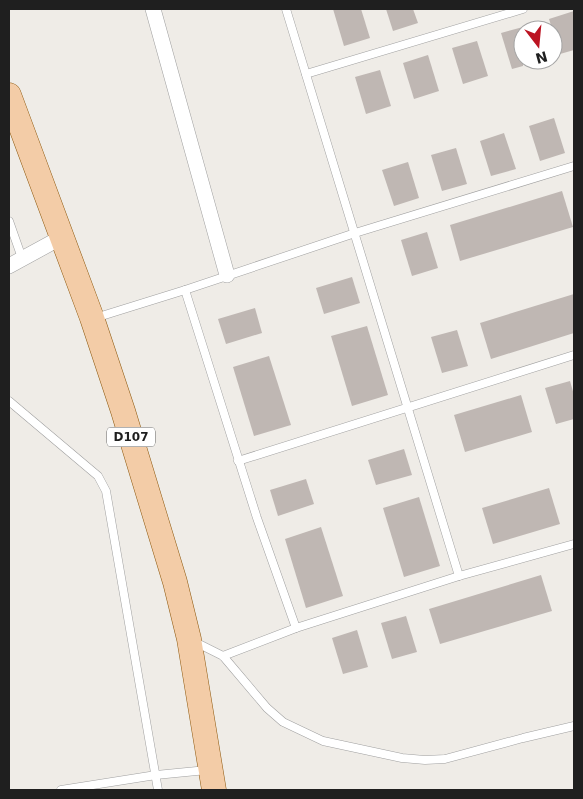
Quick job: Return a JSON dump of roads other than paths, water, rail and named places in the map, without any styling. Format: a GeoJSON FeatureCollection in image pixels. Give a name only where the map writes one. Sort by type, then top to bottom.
{"type":"FeatureCollection","features":[{"type":"Feature","properties":{"kind":"main road","name":"D107"},"geometry":{"type":"LineString","coordinates":[[9,95],[92,318],[126,420],[172,573],[189,639],[213,780]]}},
{"type":"Feature","properties":{"kind":"street"},"geometry":{"type":"LineString","coordinates":[[153,9],[228,275]]}},
{"type":"Feature","properties":{"kind":"street"},"geometry":{"type":"LineString","coordinates":[[9,266],[62,237]]}},
{"type":"Feature","properties":{"kind":"lane"},"geometry":{"type":"LineString","coordinates":[[286,9],[459,576]]}},
{"type":"Feature","properties":{"kind":"lane"},"geometry":{"type":"LineString","coordinates":[[306,74],[523,9]]}},
{"type":"Feature","properties":{"kind":"lane"},"geometry":{"type":"LineString","coordinates":[[92,318],[185,290],[354,233],[574,166]]}},
{"type":"Feature","properties":{"kind":"lane"},"geometry":{"type":"LineString","coordinates":[[9,221],[22,258]]}},
{"type":"Feature","properties":{"kind":"lane"},"geometry":{"type":"LineString","coordinates":[[185,290],[238,461],[296,628]]}},
{"type":"Feature","properties":{"kind":"lane"},"geometry":{"type":"LineString","coordinates":[[238,461],[574,355]]}},
{"type":"Feature","properties":{"kind":"lane"},"geometry":{"type":"LineString","coordinates":[[9,402],[98,476],[106,491],[158,790]]}},
{"type":"Feature","properties":{"kind":"lane"},"geometry":{"type":"LineString","coordinates":[[223,656],[296,628],[459,576],[574,544]]}},
{"type":"Feature","properties":{"kind":"lane"},"geometry":{"type":"LineString","coordinates":[[189,639],[223,656],[267,708],[283,722],[323,741],[402,758],[425,760],[445,758],[574,726]]}},
{"type":"Feature","properties":{"kind":"lane"},"geometry":{"type":"LineString","coordinates":[[61,790],[156,775],[213,780]]}}]}
